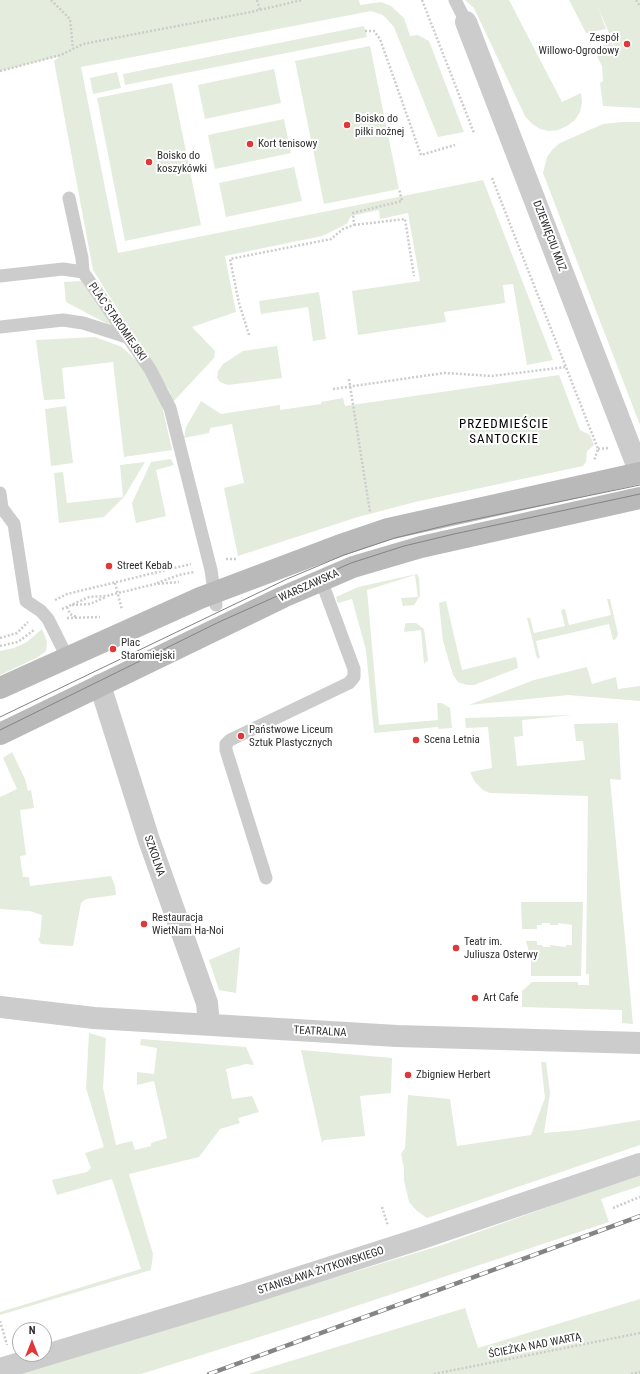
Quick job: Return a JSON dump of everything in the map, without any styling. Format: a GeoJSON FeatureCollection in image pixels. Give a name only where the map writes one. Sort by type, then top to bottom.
{"type":"FeatureCollection","features":[{"type":"Feature","properties":{"kind":"main road"},"geometry":{"type":"LineString","coordinates":[[0,688],[67,657],[210,598],[297,560],[388,529],[640,473]]}},
{"type":"Feature","properties":{"kind":"main road","name":"WARSZAWSKA"},"geometry":{"type":"LineString","coordinates":[[0,734],[210,632],[321,580],[354,567],[421,547],[640,498]]}},
{"type":"Feature","properties":{"kind":"street","name":"DZIEWIĘCIU MUZ"},"geometry":{"type":"LineString","coordinates":[[466,22],[640,473]]}},
{"type":"Feature","properties":{"kind":"street","name":"SZKOLNA"},"geometry":{"type":"LineString","coordinates":[[100,686],[149,840],[207,1003],[209,1025]]}},
{"type":"Feature","properties":{"kind":"street","name":"TEATRALNA"},"geometry":{"type":"LineString","coordinates":[[0,1007],[94,1018],[397,1036],[640,1043]]}},
{"type":"Feature","properties":{"kind":"street","name":"STANISŁAWA ŻYTKOWSKIEGO"},"geometry":{"type":"LineString","coordinates":[[0,1369],[241,1296],[429,1236],[640,1164]]}},
{"type":"Feature","properties":{"kind":"lane","name":"DZIEWIĘCIU MUZ"},"geometry":{"type":"LineString","coordinates":[[455,0],[466,22]]}},
{"type":"Feature","properties":{"kind":"lane","name":"PLAC STAROMIEJSKI"},"geometry":{"type":"LineString","coordinates":[[69,198],[82,258],[83,272],[150,369],[170,408],[208,560],[210,598],[219,622],[210,632]]}},
{"type":"Feature","properties":{"kind":"lane"},"geometry":{"type":"LineString","coordinates":[[0,276],[63,269],[83,272]]}},
{"type":"Feature","properties":{"kind":"lane"},"geometry":{"type":"LineString","coordinates":[[0,327],[63,320],[83,322],[127,337]]}},
{"type":"Feature","properties":{"kind":"lane"},"geometry":{"type":"LineString","coordinates":[[0,493],[1,507],[14,524],[26,601],[44,615],[67,657]]}},
{"type":"Feature","properties":{"kind":"lane"},"geometry":{"type":"LineString","coordinates":[[266,878],[226,750],[226,744],[230,740],[348,683],[354,677],[354,669],[321,580]]}},
{"type":"Feature","properties":{"kind":"path"},"geometry":{"type":"LineString","coordinates":[[51,0],[70,19],[73,49]]}},
{"type":"Feature","properties":{"kind":"path"},"geometry":{"type":"LineString","coordinates":[[257,0],[260,10]]}},
{"type":"Feature","properties":{"kind":"path"},"geometry":{"type":"LineString","coordinates":[[0,71],[61,55],[82,44],[260,10],[302,0]]}},
{"type":"Feature","properties":{"kind":"path"},"geometry":{"type":"LineString","coordinates":[[422,0],[474,134]]}},
{"type":"Feature","properties":{"kind":"path"},"geometry":{"type":"LineString","coordinates":[[636,0],[640,6]]}},
{"type":"Feature","properties":{"kind":"path"},"geometry":{"type":"LineString","coordinates":[[365,31],[374,31],[380,39],[421,154],[455,145]]}},
{"type":"Feature","properties":{"kind":"path"},"geometry":{"type":"LineString","coordinates":[[492,178],[598,449],[592,467]]}},
{"type":"Feature","properties":{"kind":"path"},"geometry":{"type":"LineString","coordinates":[[354,225],[353,212],[402,201],[399,189]]}},
{"type":"Feature","properties":{"kind":"path"},"geometry":{"type":"LineString","coordinates":[[249,335],[239,303],[230,259],[331,240],[343,229],[354,225],[405,219],[414,276]]}},
{"type":"Feature","properties":{"kind":"path"},"geometry":{"type":"LineString","coordinates":[[333,389],[444,373],[492,376],[566,367]]}},
{"type":"Feature","properties":{"kind":"path"},"geometry":{"type":"LineString","coordinates":[[349,379],[370,519]]}},
{"type":"Feature","properties":{"kind":"path"},"geometry":{"type":"LineString","coordinates":[[0,646],[22,639],[44,615],[56,599],[67,594],[208,560],[239,560]]}},
{"type":"Feature","properties":{"kind":"path"},"geometry":{"type":"LineString","coordinates":[[0,638],[17,633],[44,615],[89,597],[118,594],[155,584],[179,575],[199,573],[194,577]]}},
{"type":"Feature","properties":{"kind":"path"},"geometry":{"type":"LineString","coordinates":[[155,584],[180,582]]}},
{"type":"Feature","properties":{"kind":"path"},"geometry":{"type":"LineString","coordinates":[[115,583],[120,605]]}},
{"type":"Feature","properties":{"kind":"path"},"geometry":{"type":"LineString","coordinates":[[71,605],[90,604],[106,596]]}},
{"type":"Feature","properties":{"kind":"path"},"geometry":{"type":"LineString","coordinates":[[67,607],[70,614],[77,617],[101,617]]}},
{"type":"Feature","properties":{"kind":"path"},"geometry":{"type":"LineString","coordinates":[[613,1208],[640,1198]]}},
{"type":"Feature","properties":{"kind":"path"},"geometry":{"type":"LineString","coordinates":[[382,1207],[388,1227]]}},
{"type":"Feature","properties":{"kind":"path"},"geometry":{"type":"LineString","coordinates":[[0,1320],[7,1346]]}},
{"type":"Feature","properties":{"kind":"path","name":"ŚCIEŻKA NAD WARTĄ"},"geometry":{"type":"LineString","coordinates":[[434,1374],[640,1333]]}},
{"type":"Feature","properties":{"kind":"path"},"geometry":{"type":"LineString","coordinates":[[631,1374],[640,1372]]}},
{"type":"Feature","properties":{"kind":"green space"},"geometry":{"type":"Polygon","coordinates":[[[0,0],[359,0],[360,5],[381,2],[391,6],[404,18],[410,36],[418,35],[429,41],[464,132],[438,137],[394,27],[383,15],[371,11],[81,67],[118,253],[483,180],[553,360],[527,365],[513,284],[503,285],[505,303],[444,312],[446,322],[358,335],[352,291],[420,281],[408,213],[380,219],[379,210],[351,216],[347,224],[322,236],[225,256],[236,312],[192,327],[215,351],[214,358],[173,402],[170,392],[93,270],[54,61],[60,56],[0,71],[0,0]]]}},
{"type":"Feature","properties":{"kind":"green space"},"geometry":{"type":"Polygon","coordinates":[[[465,0],[509,0],[562,102],[581,93],[582,102],[580,112],[575,120],[558,130],[549,131],[540,129],[531,123],[525,116],[474,8],[465,0]]]}},
{"type":"Feature","properties":{"kind":"green space"},"geometry":{"type":"Polygon","coordinates":[[[569,0],[640,0],[640,108],[603,106],[600,83],[603,81],[602,66],[594,50],[611,41],[620,59],[597,5],[606,29],[586,33],[569,0]]]}},
{"type":"Feature","properties":{"kind":"green space"},"geometry":{"type":"Polygon","coordinates":[[[364,26],[367,37],[125,85],[123,74],[364,26]]]}},
{"type":"Feature","properties":{"kind":"green space","name":"Boisko do piłki nożnej"},"geometry":{"type":"Polygon","coordinates":[[[370,46],[399,189],[324,204],[295,61],[370,46]]]}},
{"type":"Feature","properties":{"kind":"green space","name":"Kort tenisowy"},"geometry":{"type":"Polygon","coordinates":[[[274,69],[281,103],[205,119],[198,85],[274,69]]]}},
{"type":"Feature","properties":{"kind":"green space"},"geometry":{"type":"Polygon","coordinates":[[[117,72],[121,88],[93,94],[90,78],[117,72]]]}},
{"type":"Feature","properties":{"kind":"green space","name":"Boisko do koszykówki"},"geometry":{"type":"Polygon","coordinates":[[[172,83],[201,225],[125,241],[97,98],[172,83]]]}},
{"type":"Feature","properties":{"kind":"green space","name":"Kort tenisowy"},"geometry":{"type":"Polygon","coordinates":[[[284,119],[291,153],[215,169],[208,135],[284,119]]]}},
{"type":"Feature","properties":{"kind":"green space"},"geometry":{"type":"Polygon","coordinates":[[[640,122],[640,425],[543,173],[547,157],[560,143],[603,124],[640,122]]]}},
{"type":"Feature","properties":{"kind":"green space","name":"Kort tenisowy"},"geometry":{"type":"Polygon","coordinates":[[[294,167],[302,201],[226,217],[219,183],[294,167]]]}},
{"type":"Feature","properties":{"kind":"green space"},"geometry":{"type":"Polygon","coordinates":[[[81,281],[117,329],[66,302],[64,282],[81,281]]]}},
{"type":"Feature","properties":{"kind":"green space"},"geometry":{"type":"Polygon","coordinates":[[[319,292],[326,339],[313,341],[308,307],[261,314],[259,301],[319,292]]]}},
{"type":"Feature","properties":{"kind":"green space"},"geometry":{"type":"Polygon","coordinates":[[[95,337],[122,347],[144,368],[161,401],[172,450],[124,457],[113,362],[62,368],[65,399],[44,400],[36,340],[95,337]]]}},
{"type":"Feature","properties":{"kind":"green space"},"geometry":{"type":"Polygon","coordinates":[[[277,346],[282,378],[228,385],[220,382],[217,378],[218,371],[223,364],[243,351],[277,346]]]}},
{"type":"Feature","properties":{"kind":"green space"},"geometry":{"type":"Polygon","coordinates":[[[559,375],[580,430],[590,435],[594,445],[587,451],[586,462],[583,466],[415,502],[358,517],[238,556],[224,488],[244,483],[232,424],[210,428],[209,433],[184,438],[186,427],[201,401],[221,414],[280,405],[280,410],[321,404],[321,402],[343,398],[345,406],[559,375]]]}},
{"type":"Feature","properties":{"kind":"green space"},"geometry":{"type":"Polygon","coordinates":[[[66,406],[73,463],[51,466],[45,409],[66,406]]]}},
{"type":"Feature","properties":{"kind":"green space"},"geometry":{"type":"Polygon","coordinates":[[[171,459],[174,465],[156,470],[166,516],[136,523],[132,503],[151,462],[171,459]]]}},
{"type":"Feature","properties":{"kind":"green space"},"geometry":{"type":"Polygon","coordinates":[[[145,462],[124,497],[104,517],[59,523],[54,473],[63,472],[67,503],[123,497],[120,465],[145,462]]]}},
{"type":"Feature","properties":{"kind":"green space"},"geometry":{"type":"Polygon","coordinates":[[[417,574],[419,578],[420,596],[414,605],[403,606],[401,598],[418,597],[415,575],[367,590],[379,725],[438,720],[437,703],[442,703],[450,708],[452,728],[439,729],[438,727],[374,733],[366,650],[352,599],[338,603],[336,597],[358,587],[417,574]]]}},
{"type":"Feature","properties":{"kind":"green space"},"geometry":{"type":"Polygon","coordinates":[[[607,599],[610,599],[618,634],[616,639],[613,640],[609,624],[536,641],[540,658],[537,658],[527,618],[530,618],[534,633],[565,626],[561,610],[565,609],[569,625],[611,615],[607,599]]]}},
{"type":"Feature","properties":{"kind":"green space"},"geometry":{"type":"Polygon","coordinates":[[[446,601],[462,670],[516,657],[518,668],[474,685],[467,685],[458,682],[453,675],[443,641],[439,603],[446,601]]]}},
{"type":"Feature","properties":{"kind":"green space"},"geometry":{"type":"Polygon","coordinates":[[[416,623],[424,629],[428,660],[424,664],[421,630],[404,632],[405,624],[416,623]]]}},
{"type":"Feature","properties":{"kind":"green space"},"geometry":{"type":"Polygon","coordinates":[[[42,629],[47,642],[46,651],[38,657],[0,675],[0,651],[14,648],[27,642],[42,629]]]}},
{"type":"Feature","properties":{"kind":"green space"},"geometry":{"type":"Polygon","coordinates":[[[587,667],[592,684],[616,677],[618,689],[640,686],[640,701],[568,695],[469,705],[534,680],[587,667]]]}},
{"type":"Feature","properties":{"kind":"green space"},"geometry":{"type":"Polygon","coordinates":[[[573,715],[522,720],[523,736],[514,737],[517,766],[585,760],[583,741],[576,741],[574,724],[618,723],[621,780],[610,779],[633,1024],[622,1023],[622,1010],[522,1007],[522,991],[532,982],[578,982],[578,985],[589,985],[589,974],[586,974],[588,796],[490,793],[483,790],[475,782],[470,772],[492,768],[488,727],[466,728],[465,718],[573,715]]]}},
{"type":"Feature","properties":{"kind":"green space"},"geometry":{"type":"Polygon","coordinates":[[[12,752],[25,779],[28,791],[31,790],[34,808],[20,810],[26,855],[20,856],[23,877],[29,877],[30,886],[111,876],[115,886],[116,895],[86,899],[81,903],[73,946],[41,944],[38,939],[40,937],[42,915],[30,911],[0,909],[0,797],[17,789],[3,758],[12,752]]]}},
{"type":"Feature","properties":{"kind":"green space"},"geometry":{"type":"Polygon","coordinates":[[[521,902],[583,902],[581,976],[531,976],[531,959],[526,941],[537,941],[537,945],[542,945],[543,947],[550,947],[550,945],[566,947],[566,945],[572,945],[572,925],[558,923],[558,925],[550,925],[550,923],[542,923],[542,925],[537,925],[537,929],[522,929],[521,902]]]}},
{"type":"Feature","properties":{"kind":"green space"},"geometry":{"type":"Polygon","coordinates":[[[240,947],[236,993],[219,990],[209,960],[240,947]]]}},
{"type":"Feature","properties":{"kind":"green space"},"geometry":{"type":"Polygon","coordinates":[[[89,1033],[106,1038],[103,1088],[116,1145],[132,1141],[135,1150],[151,1146],[151,1143],[167,1138],[154,1081],[137,1085],[137,1072],[154,1074],[157,1048],[140,1045],[141,1039],[246,1047],[254,1065],[246,1064],[226,1069],[232,1099],[252,1096],[259,1112],[238,1118],[240,1123],[220,1129],[199,1157],[129,1174],[153,1254],[151,1270],[0,1315],[0,1312],[141,1269],[112,1179],[57,1195],[52,1180],[87,1172],[91,1168],[85,1153],[104,1147],[86,1088],[89,1033]]]}},
{"type":"Feature","properties":{"kind":"green space"},"geometry":{"type":"Polygon","coordinates":[[[301,1050],[392,1058],[391,1093],[360,1096],[365,1136],[324,1140],[322,1143],[301,1050]]]}},
{"type":"Feature","properties":{"kind":"green space"},"geometry":{"type":"Polygon","coordinates":[[[541,1062],[546,1062],[550,1093],[544,1133],[579,1130],[640,1120],[640,1145],[427,1218],[417,1211],[409,1202],[404,1180],[404,1168],[401,1154],[405,1148],[408,1095],[450,1099],[457,1146],[531,1135],[545,1098],[541,1062]]]}},
{"type":"Feature","properties":{"kind":"green space"},"geometry":{"type":"Polygon","coordinates":[[[640,1174],[640,1186],[601,1199],[609,1222],[326,1316],[141,1374],[18,1374],[442,1245],[640,1174]]]}},
{"type":"Feature","properties":{"kind":"green space"},"geometry":{"type":"Polygon","coordinates":[[[640,1299],[640,1374],[248,1374],[465,1308],[478,1348],[640,1299]]]}},
{"type":"Feature","properties":{"kind":"tram line"},"geometry":{"type":"LineString","coordinates":[[0,717],[287,579],[344,555],[395,538],[452,524],[640,485]]}},
{"type":"Feature","properties":{"kind":"tram line"},"geometry":{"type":"LineString","coordinates":[[0,730],[219,622],[351,563],[404,546],[454,534],[640,494]]}},
{"type":"Feature","properties":{"kind":"railway"},"geometry":{"type":"LineString","coordinates":[[209,1374],[640,1216]]}},
{"type":"Feature","properties":{"kind":"place","name":"Zespół Willowo-Ogrodowy"},"geometry":{"type":"Point","coordinates":[627,44]}},
{"type":"Feature","properties":{"kind":"place","name":"Boisko do piłki nożnej"},"geometry":{"type":"Point","coordinates":[347,125]}},
{"type":"Feature","properties":{"kind":"place","name":"Kort tenisowy"},"geometry":{"type":"Point","coordinates":[250,144]}},
{"type":"Feature","properties":{"kind":"place","name":"Boisko do koszykówki"},"geometry":{"type":"Point","coordinates":[149,162]}},
{"type":"Feature","properties":{"kind":"place","name":"Street Kebab"},"geometry":{"type":"Point","coordinates":[109,566]}},
{"type":"Feature","properties":{"kind":"place","name":"Plac Staromiejski"},"geometry":{"type":"Point","coordinates":[113,649]}},
{"type":"Feature","properties":{"kind":"place","name":"Państwowe Liceum Sztuk Plastycznych"},"geometry":{"type":"Point","coordinates":[241,736]}},
{"type":"Feature","properties":{"kind":"place","name":"Scena Letnia"},"geometry":{"type":"Point","coordinates":[416,740]}},
{"type":"Feature","properties":{"kind":"place","name":"Restauracja WietNam Ha-Noi"},"geometry":{"type":"Point","coordinates":[144,924]}},
{"type":"Feature","properties":{"kind":"place","name":"Teatr im. Juliusza Osterwy"},"geometry":{"type":"Point","coordinates":[456,948]}},
{"type":"Feature","properties":{"kind":"place","name":"Art Cafe"},"geometry":{"type":"Point","coordinates":[475,998]}},
{"type":"Feature","properties":{"kind":"place","name":"Zbigniew Herbert"},"geometry":{"type":"Point","coordinates":[408,1075]}},
{"type":"Feature","properties":{"kind":"district","name":"PRZEDMIEŚCIE SANTOCKIE"},"geometry":{"type":"Point","coordinates":[504,432]}}]}
